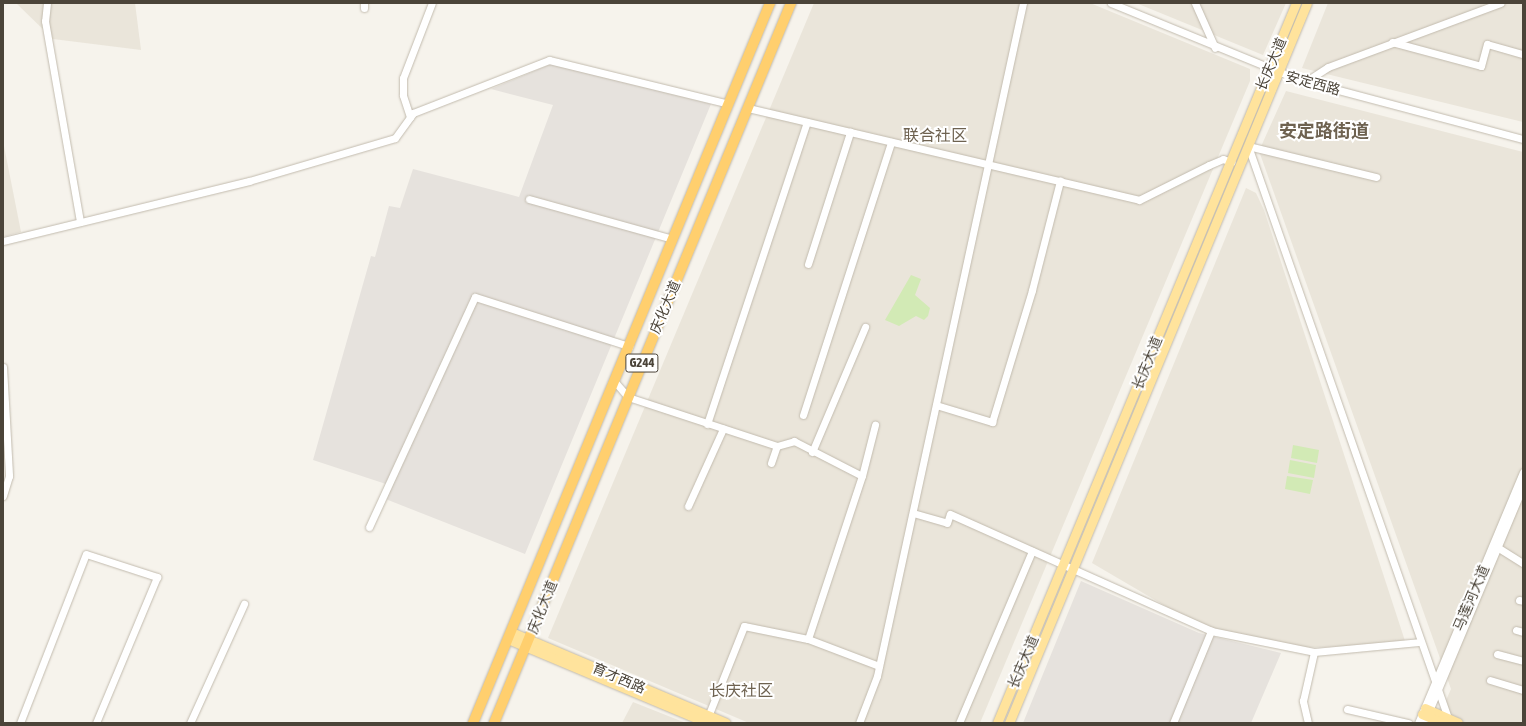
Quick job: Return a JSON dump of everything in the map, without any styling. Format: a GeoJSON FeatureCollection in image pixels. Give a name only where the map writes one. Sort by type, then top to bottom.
{"type":"FeatureCollection","features":[{"type":"Feature","properties":{"kind":"highway","name":"庆化大道"},"geometry":{"type":"LineString","coordinates":[[474,723],[770,3]]}},
{"type":"Feature","properties":{"kind":"highway","name":"庆化大道"},"geometry":{"type":"LineString","coordinates":[[494,723],[791,3]]}},
{"type":"Feature","properties":{"kind":"main road","name":"长庆大道"},"geometry":{"type":"LineString","coordinates":[[998,723],[1296,3]]}},
{"type":"Feature","properties":{"kind":"main road","name":"长庆大道"},"geometry":{"type":"LineString","coordinates":[[1008,723],[1307,3]]}},
{"type":"Feature","properties":{"kind":"main road","name":"育才西路"},"geometry":{"type":"LineString","coordinates":[[510,636],[708,721],[726,723]]}},
{"type":"Feature","properties":{"kind":"main road"},"geometry":{"type":"LineString","coordinates":[[1425,714],[1447,722],[1458,723]]}},
{"type":"Feature","properties":{"kind":"street"},"geometry":{"type":"LineString","coordinates":[[46,3],[45,21],[80,222]]}},
{"type":"Feature","properties":{"kind":"street"},"geometry":{"type":"LineString","coordinates":[[410,117],[403,95],[403,78],[432,3]]}},
{"type":"Feature","properties":{"kind":"street"},"geometry":{"type":"LineString","coordinates":[[859,723],[879,666],[1023,3]]}},
{"type":"Feature","properties":{"kind":"street","name":"安定西路"},"geometry":{"type":"LineString","coordinates":[[1111,3],[1214,44]]}},
{"type":"Feature","properties":{"kind":"street","name":"安定西路"},"geometry":{"type":"LineString","coordinates":[[1123,3],[1270,68],[1308,80],[1523,139]]}},
{"type":"Feature","properties":{"kind":"street"},"geometry":{"type":"LineString","coordinates":[[1195,3],[1214,44]]}},
{"type":"Feature","properties":{"kind":"street"},"geometry":{"type":"LineString","coordinates":[[1308,80],[1328,67],[1500,3]]}},
{"type":"Feature","properties":{"kind":"street"},"geometry":{"type":"LineString","coordinates":[[1392,42],[1481,66],[1487,44],[1523,54]]}},
{"type":"Feature","properties":{"kind":"street"},"geometry":{"type":"LineString","coordinates":[[3,241],[249,181],[395,138],[413,113],[549,60],[729,104]]}},
{"type":"Feature","properties":{"kind":"street","name":"安定西路"},"geometry":{"type":"LineString","coordinates":[[1308,80],[1523,134]]}},
{"type":"Feature","properties":{"kind":"street"},"geometry":{"type":"LineString","coordinates":[[748,108],[1139,200],[1223,159],[1230,162]]}},
{"type":"Feature","properties":{"kind":"street"},"geometry":{"type":"LineString","coordinates":[[707,424],[807,122]]}},
{"type":"Feature","properties":{"kind":"street"},"geometry":{"type":"LineString","coordinates":[[808,264],[850,132]]}},
{"type":"Feature","properties":{"kind":"street"},"geometry":{"type":"LineString","coordinates":[[803,415],[891,142]]}},
{"type":"Feature","properties":{"kind":"street"},"geometry":{"type":"LineString","coordinates":[[1248,146],[1376,177]]}},
{"type":"Feature","properties":{"kind":"street"},"geometry":{"type":"LineString","coordinates":[[1248,146],[1447,722]]}},
{"type":"Feature","properties":{"kind":"street"},"geometry":{"type":"LineString","coordinates":[[936,405],[992,422],[1032,290],[1060,181]]}},
{"type":"Feature","properties":{"kind":"street"},"geometry":{"type":"LineString","coordinates":[[529,199],[673,239]]}},
{"type":"Feature","properties":{"kind":"street"},"geometry":{"type":"LineString","coordinates":[[369,527],[475,297],[629,346]]}},
{"type":"Feature","properties":{"kind":"street"},"geometry":{"type":"LineString","coordinates":[[812,452],[865,327]]}},
{"type":"Feature","properties":{"kind":"street"},"geometry":{"type":"LineString","coordinates":[[3,367],[9,476],[3,496]]}},
{"type":"Feature","properties":{"kind":"street"},"geometry":{"type":"LineString","coordinates":[[614,382],[628,397],[777,446],[794,441],[808,447],[812,452],[862,476]]}},
{"type":"Feature","properties":{"kind":"street"},"geometry":{"type":"LineString","coordinates":[[808,639],[862,476],[875,426]]}},
{"type":"Feature","properties":{"kind":"street"},"geometry":{"type":"LineString","coordinates":[[688,506],[723,429]]}},
{"type":"Feature","properties":{"kind":"street"},"geometry":{"type":"LineString","coordinates":[[771,463],[777,446]]}},
{"type":"Feature","properties":{"kind":"street","name":"马莲河大道"},"geometry":{"type":"LineString","coordinates":[[1418,723],[1425,714],[1523,472]]}},
{"type":"Feature","properties":{"kind":"street","name":"马莲河大道"},"geometry":{"type":"LineString","coordinates":[[1436,687],[1523,486]]}},
{"type":"Feature","properties":{"kind":"street"},"geometry":{"type":"LineString","coordinates":[[913,513],[947,523],[950,514],[1063,566],[1211,631],[1314,652],[1392,647],[1419,642]]}},
{"type":"Feature","properties":{"kind":"street"},"geometry":{"type":"LineString","coordinates":[[1497,547],[1523,563]]}},
{"type":"Feature","properties":{"kind":"street"},"geometry":{"type":"LineString","coordinates":[[960,723],[1032,552]]}},
{"type":"Feature","properties":{"kind":"street"},"geometry":{"type":"LineString","coordinates":[[20,723],[86,554],[157,577],[96,723]]}},
{"type":"Feature","properties":{"kind":"street"},"geometry":{"type":"LineString","coordinates":[[190,723],[244,604]]}},
{"type":"Feature","properties":{"kind":"street"},"geometry":{"type":"LineString","coordinates":[[708,721],[746,626],[808,639],[879,666]]}},
{"type":"Feature","properties":{"kind":"street"},"geometry":{"type":"LineString","coordinates":[[1173,723],[1211,631]]}},
{"type":"Feature","properties":{"kind":"street"},"geometry":{"type":"LineString","coordinates":[[1308,723],[1303,701],[1314,652]]}},
{"type":"Feature","properties":{"kind":"street"},"geometry":{"type":"LineString","coordinates":[[1497,654],[1523,661]]}},
{"type":"Feature","properties":{"kind":"street"},"geometry":{"type":"LineString","coordinates":[[1490,680],[1523,690]]}},
{"type":"Feature","properties":{"kind":"street"},"geometry":{"type":"LineString","coordinates":[[1347,709],[1408,723]]}},
{"type":"Feature","properties":{"kind":"shaded area"},"geometry":{"type":"Polygon","coordinates":[[[16,3],[135,3],[141,50],[53,39],[16,3]]]}},
{"type":"Feature","properties":{"kind":"shaded area"},"geometry":{"type":"Polygon","coordinates":[[[814,3],[1090,3],[1250,69],[1250,81],[980,723],[749,723],[548,638],[814,3]]]}},
{"type":"Feature","properties":{"kind":"shaded area"},"geometry":{"type":"Polygon","coordinates":[[[1136,3],[1286,3],[1263,55],[1136,3]]]}},
{"type":"Feature","properties":{"kind":"shaded area"},"geometry":{"type":"Polygon","coordinates":[[[1328,3],[1523,3],[1523,122],[1302,68],[1328,3]]]}},
{"type":"Feature","properties":{"kind":"shaded area"},"geometry":{"type":"Polygon","coordinates":[[[551,64],[711,104],[525,554],[383,498],[389,485],[313,460],[371,256],[375,257],[389,206],[400,208],[413,169],[519,197],[553,105],[491,89],[551,64]]]}},
{"type":"Feature","properties":{"kind":"shaded area"},"geometry":{"type":"Polygon","coordinates":[[[1286,91],[1523,152],[1523,723],[1436,723],[1451,689],[1259,151],[1286,91]]]}},
{"type":"Feature","properties":{"kind":"shaded area"},"geometry":{"type":"Polygon","coordinates":[[[3,141],[21,232],[3,237],[3,141]]]}},
{"type":"Feature","properties":{"kind":"shaded area"},"geometry":{"type":"Polygon","coordinates":[[[1246,188],[1256,193],[1264,210],[1406,644],[1296,648],[1208,631],[1092,563],[1246,188]]]}},
{"type":"Feature","properties":{"kind":"shaded area"},"geometry":{"type":"Polygon","coordinates":[[[1081,581],[1199,633],[1281,653],[1251,723],[1023,723],[1081,581]]]}},
{"type":"Feature","properties":{"kind":"shaded area"},"geometry":{"type":"Polygon","coordinates":[[[633,702],[686,723],[622,723],[633,702]]]}},
{"type":"Feature","properties":{"kind":"green space"},"geometry":{"type":"Polygon","coordinates":[[[911,275],[921,279],[915,295],[930,308],[928,316],[924,320],[916,316],[899,326],[885,320],[911,275]]]}},
{"type":"Feature","properties":{"kind":"green space"},"geometry":{"type":"Polygon","coordinates":[[[1293,445],[1319,450],[1317,463],[1291,458],[1293,445]]]}},
{"type":"Feature","properties":{"kind":"green space"},"geometry":{"type":"Polygon","coordinates":[[[1290,460],[1316,465],[1314,478],[1288,473],[1290,460]]]}},
{"type":"Feature","properties":{"kind":"green space"},"geometry":{"type":"Polygon","coordinates":[[[1287,476],[1313,480],[1310,494],[1285,489],[1287,476]]]}},
{"type":"Feature","properties":{"kind":"district","name":"安定路街道"},"geometry":{"type":"Point","coordinates":[1324,131]}},
{"type":"Feature","properties":{"kind":"district","name":"联合社区"},"geometry":{"type":"Point","coordinates":[935,135]}},
{"type":"Feature","properties":{"kind":"district","name":"长庆社区"},"geometry":{"type":"Point","coordinates":[741,690]}}]}
